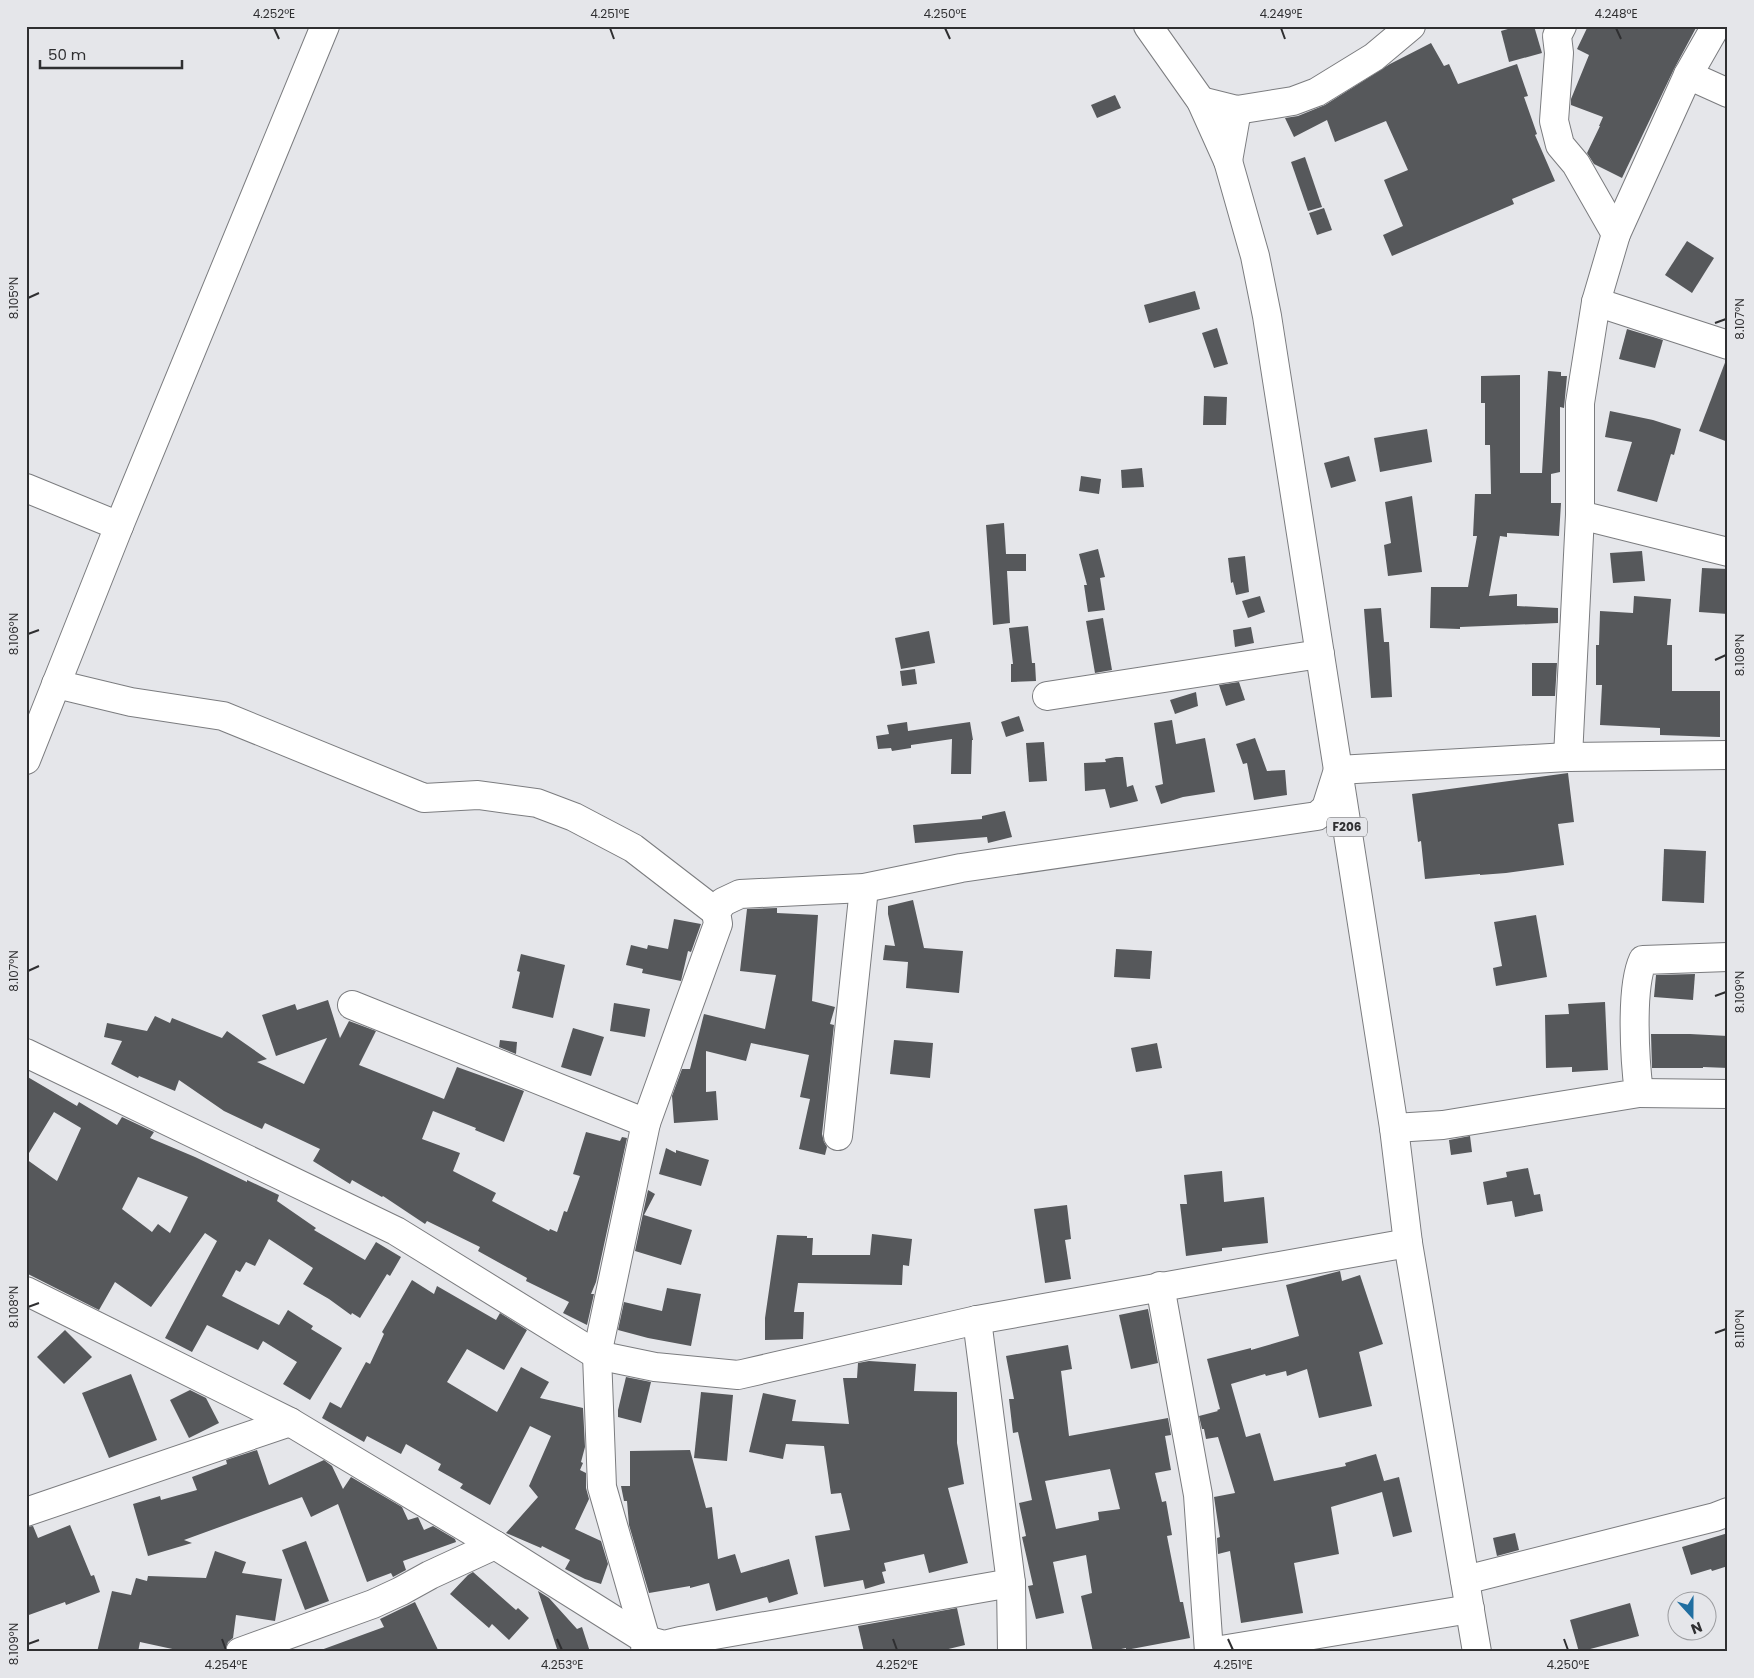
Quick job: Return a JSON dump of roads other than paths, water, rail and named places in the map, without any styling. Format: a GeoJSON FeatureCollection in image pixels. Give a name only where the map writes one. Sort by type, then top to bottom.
{"type":"FeatureCollection","features":[{"type":"Feature","properties":{"kind":"street"},"geometry":{"type":"LineString","coordinates":[[26,760],[119,526],[325,26]]}},
{"type":"Feature","properties":{"kind":"street","name":"F206"},"geometry":{"type":"LineString","coordinates":[[1148,26],[1201,101],[1228,161],[1255,256],[1267,316],[1394,1128],[1408,1243],[1477,1652]]}},
{"type":"Feature","properties":{"kind":"street"},"geometry":{"type":"LineString","coordinates":[[1201,101],[1237,110],[1293,101],[1317,92],[1374,57],[1411,26]]}},
{"type":"Feature","properties":{"kind":"street"},"geometry":{"type":"LineString","coordinates":[[1562,26],[1557,36],[1559,53],[1554,121],[1560,145],[1576,164],[1616,234]]}},
{"type":"Feature","properties":{"kind":"street"},"geometry":{"type":"LineString","coordinates":[[1568,757],[1580,515],[1580,403],[1596,302],[1616,234],[1688,75],[1716,26]]}},
{"type":"Feature","properties":{"kind":"street"},"geometry":{"type":"LineString","coordinates":[[1688,75],[1728,93]]}},
{"type":"Feature","properties":{"kind":"street"},"geometry":{"type":"LineString","coordinates":[[1228,161],[1237,110]]}},
{"type":"Feature","properties":{"kind":"street"},"geometry":{"type":"LineString","coordinates":[[1596,302],[1728,345]]}},
{"type":"Feature","properties":{"kind":"street"},"geometry":{"type":"LineString","coordinates":[[26,488],[119,526]]}},
{"type":"Feature","properties":{"kind":"street"},"geometry":{"type":"LineString","coordinates":[[1580,515],[1728,552]]}},
{"type":"Feature","properties":{"kind":"street"},"geometry":{"type":"LineString","coordinates":[[1047,696],[1320,654]]}},
{"type":"Feature","properties":{"kind":"street"},"geometry":{"type":"LineString","coordinates":[[56,684],[130,702],[223,716],[424,798],[478,795],[537,803],[574,817],[633,848],[716,912],[718,924],[646,1123],[597,1355],[602,1487],[646,1646]]}},
{"type":"Feature","properties":{"kind":"street"},"geometry":{"type":"LineString","coordinates":[[716,912],[723,902],[740,894],[864,888],[961,868],[1317,816],[1326,808],[1338,770],[1568,757],[1728,755]]}},
{"type":"Feature","properties":{"kind":"street"},"geometry":{"type":"LineString","coordinates":[[838,1136],[864,888]]}},
{"type":"Feature","properties":{"kind":"street"},"geometry":{"type":"LineString","coordinates":[[1639,1093],[1636,1071],[1636,989],[1638,970],[1643,960],[1728,957]]}},
{"type":"Feature","properties":{"kind":"street"},"geometry":{"type":"LineString","coordinates":[[352,1005],[646,1123]]}},
{"type":"Feature","properties":{"kind":"street"},"geometry":{"type":"LineString","coordinates":[[26,1053],[396,1231],[597,1355],[655,1368],[738,1374],[976,1320],[1408,1243]]}},
{"type":"Feature","properties":{"kind":"street"},"geometry":{"type":"LineString","coordinates":[[1394,1128],[1444,1126],[1639,1093],[1728,1094]]}},
{"type":"Feature","properties":{"kind":"street"},"geometry":{"type":"LineString","coordinates":[[1160,1286],[1198,1495],[1209,1652],[1470,1609]]}},
{"type":"Feature","properties":{"kind":"street"},"geometry":{"type":"LineString","coordinates":[[29,1295],[290,1422],[495,1544],[646,1646],[664,1645],[1011,1583]]}},
{"type":"Feature","properties":{"kind":"street"},"geometry":{"type":"LineString","coordinates":[[976,1320],[1011,1583],[1012,1652]]}},
{"type":"Feature","properties":{"kind":"street"},"geometry":{"type":"LineString","coordinates":[[26,1512],[290,1422]]}},
{"type":"Feature","properties":{"kind":"street"},"geometry":{"type":"LineString","coordinates":[[1465,1580],[1636,1538],[1728,1512]]}},
{"type":"Feature","properties":{"kind":"street"},"geometry":{"type":"LineString","coordinates":[[240,1652],[373,1604],[401,1591],[430,1574],[495,1544]]}}]}
